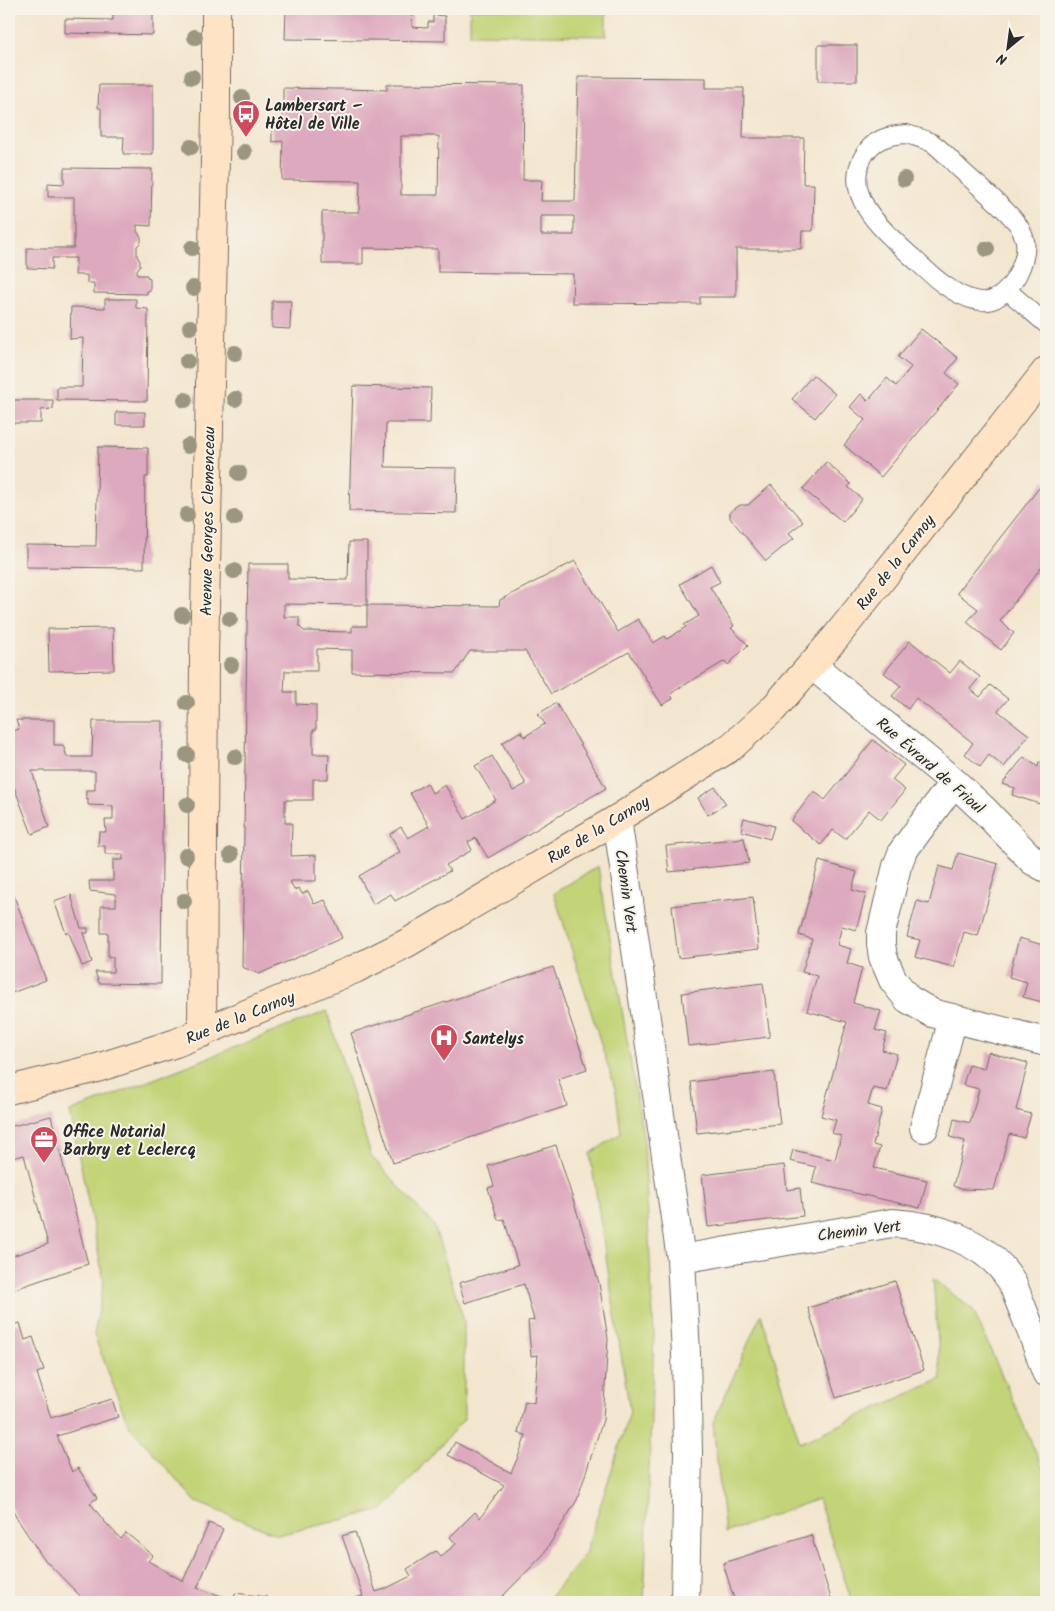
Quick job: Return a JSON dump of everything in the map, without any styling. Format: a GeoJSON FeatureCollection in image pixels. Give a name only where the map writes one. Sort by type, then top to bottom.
{"type":"FeatureCollection","features":[{"type":"Feature","properties":{"kind":"street","name":"Avenue Georges Clemenceau"},"geometry":{"type":"LineString","coordinates":[[202,1033],[204,646],[216,114],[216,9]]}},
{"type":"Feature","properties":{"kind":"street","name":"Rue de la Carnoy"},"geometry":{"type":"LineString","coordinates":[[9,1090],[97,1068],[202,1033],[355,970],[407,943],[617,819],[731,747],[759,724],[792,689],[836,637],[1046,371]]}},
{"type":"Feature","properties":{"kind":"street","name":"Rue Évrard de Frioul"},"geometry":{"type":"LineString","coordinates":[[812,664],[954,782],[1033,861],[1046,868]]}},
{"type":"Feature","properties":{"kind":"street"},"geometry":{"type":"LineString","coordinates":[[954,782],[903,851],[897,866],[881,933],[883,957],[893,980],[908,999],[932,1013],[1046,1042]]}},
{"type":"Feature","properties":{"kind":"street","name":"Chemin Vert"},"geometry":{"type":"LineString","coordinates":[[617,819],[682,1259],[688,1453],[685,1602]]}},
{"type":"Feature","properties":{"kind":"street"},"geometry":{"type":"LineString","coordinates":[[924,1128],[953,1018]]}},
{"type":"Feature","properties":{"kind":"street","name":"Chemin Vert"},"geometry":{"type":"LineString","coordinates":[[682,1259],[892,1223],[914,1224],[936,1229],[965,1242],[993,1258],[1010,1279],[1031,1326],[1046,1372]]}},
{"type":"Feature","properties":{"kind":"lane"},"geometry":{"type":"LineString","coordinates":[[907,134],[933,144],[1017,222],[1025,240],[1026,255],[1017,278],[1007,290],[995,298],[982,302],[964,297],[942,284],[879,228],[867,211],[859,192],[857,176],[860,163],[866,151],[877,140],[891,135],[907,134]]}},
{"type":"Feature","properties":{"kind":"lane"},"geometry":{"type":"LineString","coordinates":[[1007,290],[1046,324]]}},
{"type":"Feature","properties":{"kind":"green space"},"geometry":{"type":"Polygon","coordinates":[[[470,9],[606,9],[606,36],[470,34],[470,9]]]}},
{"type":"Feature","properties":{"kind":"green space"},"geometry":{"type":"Polygon","coordinates":[[[598,866],[644,1142],[654,1335],[644,1602],[546,1602],[585,1554],[630,1412],[590,1154],[621,1133],[616,1092],[554,893],[598,866]]]}},
{"type":"Feature","properties":{"kind":"green space"},"geometry":{"type":"Polygon","coordinates":[[[327,1011],[371,1156],[434,1225],[464,1321],[464,1419],[383,1510],[278,1535],[196,1502],[128,1424],[94,1335],[104,1281],[70,1112],[327,1011]]]}},
{"type":"Feature","properties":{"kind":"green space"},"geometry":{"type":"Polygon","coordinates":[[[933,1279],[973,1310],[1046,1476],[1046,1602],[852,1602],[818,1499],[725,1533],[713,1423],[761,1314],[800,1443],[941,1379],[933,1279]]]}},
{"type":"Feature","properties":{"kind":"building"},"geometry":{"type":"Polygon","coordinates":[[[113,9],[153,9],[153,35],[65,33],[65,19],[113,20],[113,9]]]}},
{"type":"Feature","properties":{"kind":"building"},"geometry":{"type":"Polygon","coordinates":[[[286,9],[318,9],[318,12],[379,13],[379,9],[413,9],[412,27],[428,28],[428,22],[433,22],[433,15],[445,16],[445,41],[285,39],[286,9]]]}},
{"type":"Feature","properties":{"kind":"building"},"geometry":{"type":"Polygon","coordinates":[[[9,33],[12,33],[12,85],[9,85],[9,33]]]}},
{"type":"Feature","properties":{"kind":"building"},"geometry":{"type":"Polygon","coordinates":[[[818,45],[857,45],[857,81],[818,81],[818,45]]]}},
{"type":"Feature","properties":{"kind":"building"},"geometry":{"type":"Polygon","coordinates":[[[578,77],[706,78],[706,88],[744,88],[743,138],[804,138],[803,184],[814,184],[813,231],[802,231],[801,249],[736,249],[736,297],[700,297],[700,304],[572,303],[573,274],[438,272],[438,249],[363,248],[363,264],[322,264],[322,212],[359,212],[360,181],[282,180],[283,141],[272,142],[272,122],[283,122],[283,88],[387,90],[387,84],[524,85],[523,180],[542,180],[541,201],[575,201],[578,77]],[[401,136],[401,195],[438,195],[439,136],[401,136]],[[541,216],[541,235],[574,235],[574,216],[541,216]]]}},
{"type":"Feature","properties":{"kind":"building"},"geometry":{"type":"Polygon","coordinates":[[[99,85],[153,85],[153,154],[123,154],[124,137],[101,137],[101,108],[98,108],[99,85]]]}},
{"type":"Feature","properties":{"kind":"building"},"geometry":{"type":"Polygon","coordinates":[[[64,168],[152,169],[151,226],[137,225],[141,242],[137,246],[140,266],[137,270],[137,275],[147,275],[147,278],[150,279],[150,291],[147,291],[147,294],[94,293],[94,283],[87,283],[87,275],[75,275],[76,258],[52,258],[52,269],[27,268],[27,248],[74,248],[74,197],[48,197],[48,183],[64,184],[64,168]]]}},
{"type":"Feature","properties":{"kind":"building"},"geometry":{"type":"Polygon","coordinates":[[[105,299],[136,299],[136,308],[148,309],[147,401],[57,400],[57,387],[82,387],[83,338],[70,339],[71,307],[105,308],[105,299]]]}},
{"type":"Feature","properties":{"kind":"building"},"geometry":{"type":"Polygon","coordinates":[[[272,301],[291,301],[290,329],[272,328],[272,301]]]}},
{"type":"Feature","properties":{"kind":"building"},"geometry":{"type":"Polygon","coordinates":[[[921,329],[958,358],[946,373],[959,384],[881,477],[844,445],[865,420],[850,407],[861,394],[868,401],[887,378],[896,386],[911,367],[898,357],[921,329]]]}},
{"type":"Feature","properties":{"kind":"building"},"geometry":{"type":"Polygon","coordinates":[[[813,375],[835,394],[815,418],[792,399],[813,375]]]}},
{"type":"Feature","properties":{"kind":"building"},"geometry":{"type":"Polygon","coordinates":[[[353,386],[431,388],[430,423],[386,423],[385,467],[457,468],[456,513],[349,511],[353,386]]]}},
{"type":"Feature","properties":{"kind":"building"},"geometry":{"type":"Polygon","coordinates":[[[9,400],[53,400],[53,409],[41,410],[41,423],[9,423],[9,400]]]}},
{"type":"Feature","properties":{"kind":"building"},"geometry":{"type":"Polygon","coordinates":[[[116,412],[145,412],[145,425],[116,425],[116,412]]]}},
{"type":"Feature","properties":{"kind":"building"},"geometry":{"type":"Polygon","coordinates":[[[98,447],[148,448],[148,477],[145,477],[144,568],[26,567],[26,545],[96,546],[98,447]]]}},
{"type":"Feature","properties":{"kind":"building"},"geometry":{"type":"Polygon","coordinates":[[[826,462],[851,484],[848,487],[862,499],[843,522],[803,489],[826,462]]]}},
{"type":"Feature","properties":{"kind":"building"},"geometry":{"type":"Polygon","coordinates":[[[1046,479],[1046,561],[1000,621],[1014,633],[1001,650],[967,622],[978,609],[957,593],[1046,479]]]}},
{"type":"Feature","properties":{"kind":"building"},"geometry":{"type":"Polygon","coordinates":[[[771,485],[803,522],[789,533],[794,538],[766,561],[730,518],[730,512],[740,505],[748,505],[771,485]]]}},
{"type":"Feature","properties":{"kind":"building"},"geometry":{"type":"Polygon","coordinates":[[[349,542],[367,542],[367,605],[499,606],[500,600],[575,561],[618,632],[638,619],[653,643],[665,636],[667,639],[699,616],[680,584],[711,565],[720,582],[710,587],[734,626],[731,628],[748,645],[728,665],[725,661],[676,690],[671,694],[673,699],[662,705],[629,652],[551,694],[525,651],[470,651],[455,673],[352,672],[352,650],[317,649],[317,671],[285,671],[284,692],[296,692],[296,704],[316,705],[316,730],[313,730],[313,754],[329,754],[328,779],[313,779],[313,800],[285,800],[285,823],[292,823],[291,856],[316,855],[316,881],[290,881],[294,890],[299,888],[302,894],[308,891],[314,904],[325,900],[342,938],[259,974],[242,967],[248,564],[288,564],[288,579],[348,580],[349,542]],[[284,604],[284,617],[299,617],[299,626],[304,631],[352,632],[352,626],[367,626],[367,605],[284,604]]]}},
{"type":"Feature","properties":{"kind":"building"},"geometry":{"type":"Polygon","coordinates":[[[113,628],[114,670],[49,671],[48,629],[113,628]]]}},
{"type":"Feature","properties":{"kind":"building"},"geometry":{"type":"Polygon","coordinates":[[[910,641],[950,673],[960,661],[980,677],[970,689],[980,697],[990,685],[1008,699],[998,711],[1029,735],[1004,767],[989,755],[980,767],[965,754],[973,743],[916,698],[908,709],[892,696],[901,686],[884,673],[910,641]]]}},
{"type":"Feature","properties":{"kind":"building"},"geometry":{"type":"Polygon","coordinates":[[[556,703],[606,788],[488,858],[476,838],[468,842],[472,850],[446,865],[450,871],[395,901],[391,894],[373,904],[359,876],[400,852],[390,834],[401,827],[408,838],[429,826],[410,793],[427,783],[432,793],[445,785],[465,819],[496,800],[475,766],[492,756],[513,791],[526,784],[502,743],[521,731],[524,737],[545,724],[538,714],[556,703]]]}},
{"type":"Feature","properties":{"kind":"building"},"geometry":{"type":"Polygon","coordinates":[[[16,720],[54,720],[54,745],[63,745],[67,757],[92,757],[93,721],[163,721],[161,984],[99,983],[95,972],[113,972],[113,957],[108,958],[108,933],[101,933],[101,906],[116,906],[116,894],[90,891],[89,881],[113,881],[113,860],[123,860],[123,854],[105,854],[105,846],[98,846],[99,832],[106,832],[105,820],[113,820],[113,806],[88,805],[86,790],[95,790],[95,771],[32,771],[49,827],[32,834],[9,774],[9,733],[19,729],[16,720]]]}},
{"type":"Feature","properties":{"kind":"building"},"geometry":{"type":"Polygon","coordinates":[[[873,740],[904,765],[892,780],[905,790],[881,820],[869,810],[845,839],[833,830],[821,845],[791,821],[814,791],[825,800],[873,740]]]}},
{"type":"Feature","properties":{"kind":"building"},"geometry":{"type":"Polygon","coordinates":[[[1024,757],[1038,767],[1039,762],[1046,764],[1046,806],[1012,795],[1015,788],[1002,784],[1024,757]]]}},
{"type":"Feature","properties":{"kind":"building"},"geometry":{"type":"Polygon","coordinates":[[[715,787],[726,804],[708,815],[698,798],[715,787]]]}},
{"type":"Feature","properties":{"kind":"building"},"geometry":{"type":"Polygon","coordinates":[[[744,818],[774,826],[770,839],[741,831],[744,818]]]}},
{"type":"Feature","properties":{"kind":"building"},"geometry":{"type":"Polygon","coordinates":[[[744,838],[749,863],[669,872],[666,846],[744,838]]]}},
{"type":"Feature","properties":{"kind":"building"},"geometry":{"type":"Polygon","coordinates":[[[958,853],[998,864],[978,936],[964,932],[954,967],[915,957],[920,940],[907,937],[917,901],[929,904],[939,866],[953,870],[958,853]]]}},
{"type":"Feature","properties":{"kind":"building"},"geometry":{"type":"Polygon","coordinates":[[[819,861],[857,872],[852,890],[866,894],[856,930],[842,926],[837,945],[851,949],[847,963],[862,968],[853,1003],[881,1011],[875,1030],[887,1033],[882,1050],[897,1054],[887,1091],[873,1088],[868,1105],[882,1109],[873,1145],[880,1147],[874,1168],[927,1180],[920,1208],[812,1183],[816,1167],[790,1161],[793,1150],[835,1160],[841,1136],[832,1133],[836,1120],[821,1116],[847,1022],[807,1011],[817,976],[802,972],[812,939],[799,935],[819,861]]]}},
{"type":"Feature","properties":{"kind":"building"},"geometry":{"type":"Polygon","coordinates":[[[9,883],[46,980],[9,994],[9,883]]]}},
{"type":"Feature","properties":{"kind":"building"},"geometry":{"type":"Polygon","coordinates":[[[71,895],[81,928],[88,928],[88,933],[83,933],[92,962],[82,966],[69,933],[66,933],[54,901],[71,895]]]}},
{"type":"Feature","properties":{"kind":"building"},"geometry":{"type":"Polygon","coordinates":[[[753,897],[759,949],[678,958],[672,906],[753,897]]]}},
{"type":"Feature","properties":{"kind":"building"},"geometry":{"type":"Polygon","coordinates":[[[1019,938],[1046,946],[1046,1003],[1023,997],[1027,982],[1009,977],[1019,938]]]}},
{"type":"Feature","properties":{"kind":"building"},"geometry":{"type":"Polygon","coordinates":[[[553,967],[587,1069],[558,1079],[567,1106],[393,1163],[351,1033],[553,967]]]}},
{"type":"Feature","properties":{"kind":"building"},"geometry":{"type":"Polygon","coordinates":[[[763,983],[770,1037],[688,1046],[682,993],[763,983]]]}},
{"type":"Feature","properties":{"kind":"building"},"geometry":{"type":"Polygon","coordinates":[[[988,1052],[1028,1063],[1016,1110],[1031,1114],[1024,1138],[1009,1134],[994,1190],[961,1189],[953,1186],[965,1141],[950,1137],[954,1119],[970,1123],[979,1089],[963,1085],[969,1065],[984,1069],[988,1052]]]}},
{"type":"Feature","properties":{"kind":"building"},"geometry":{"type":"Polygon","coordinates":[[[774,1072],[780,1124],[697,1133],[691,1082],[774,1072]]]}},
{"type":"Feature","properties":{"kind":"building"},"geometry":{"type":"Polygon","coordinates":[[[51,1116],[88,1264],[9,1291],[9,1257],[48,1244],[24,1155],[9,1159],[9,1127],[51,1116]]]}},
{"type":"Feature","properties":{"kind":"building"},"geometry":{"type":"Polygon","coordinates":[[[556,1145],[599,1283],[608,1339],[603,1420],[577,1500],[543,1555],[497,1602],[344,1602],[363,1596],[342,1536],[355,1532],[376,1592],[411,1576],[407,1569],[436,1551],[440,1557],[456,1544],[450,1537],[475,1512],[480,1518],[504,1485],[448,1455],[455,1442],[511,1473],[526,1435],[518,1433],[525,1401],[534,1403],[538,1355],[531,1356],[528,1321],[534,1320],[524,1284],[465,1303],[459,1283],[518,1265],[504,1219],[498,1220],[488,1188],[494,1186],[488,1166],[556,1145]]]}},
{"type":"Feature","properties":{"kind":"building"},"geometry":{"type":"Polygon","coordinates":[[[784,1165],[787,1190],[800,1188],[803,1216],[708,1227],[702,1175],[784,1165]]]}},
{"type":"Feature","properties":{"kind":"building"},"geometry":{"type":"Polygon","coordinates":[[[895,1281],[924,1370],[836,1398],[808,1308],[895,1281]]]}},
{"type":"Feature","properties":{"kind":"building"},"geometry":{"type":"Polygon","coordinates":[[[20,1323],[25,1340],[33,1337],[44,1370],[37,1373],[51,1418],[112,1399],[118,1417],[57,1436],[72,1472],[78,1468],[97,1498],[90,1503],[104,1521],[121,1539],[126,1533],[153,1555],[148,1561],[183,1581],[209,1523],[223,1529],[197,1588],[234,1600],[235,1593],[267,1597],[267,1602],[86,1602],[43,1558],[9,1503],[9,1326],[20,1323]]]}},
{"type":"Feature","properties":{"kind":"building"},"geometry":{"type":"Polygon","coordinates":[[[811,1535],[832,1602],[735,1602],[723,1563],[811,1535]]]}},
{"type":"Feature","properties":{"kind":"building"},"geometry":{"type":"Polygon","coordinates":[[[324,1598],[324,1602],[287,1602],[287,1599],[324,1598]]]}},
{"type":"Feature","properties":{"kind":"place","name":"Lambersart – Hôtel de Ville"},"geometry":{"type":"Point","coordinates":[246,138]}},
{"type":"Feature","properties":{"kind":"place","name":"Santelys"},"geometry":{"type":"Point","coordinates":[444,1062]}},
{"type":"Feature","properties":{"kind":"place","name":"Office Notarial Barbry et Leclercq"},"geometry":{"type":"Point","coordinates":[44,1164]}}]}
